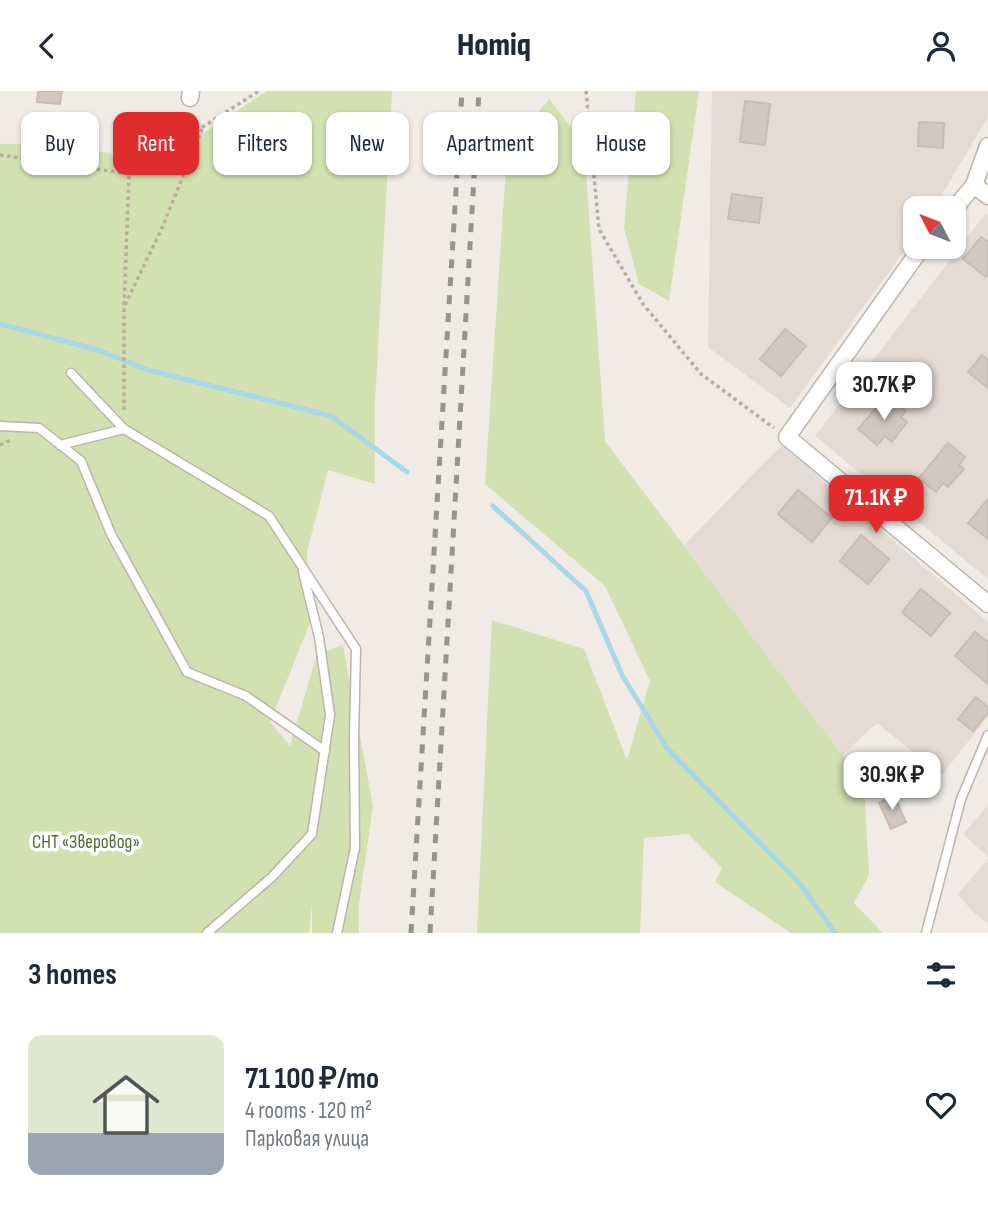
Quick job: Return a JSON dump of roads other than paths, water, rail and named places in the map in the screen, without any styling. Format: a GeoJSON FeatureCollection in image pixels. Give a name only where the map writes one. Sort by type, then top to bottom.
{"type":"FeatureCollection","features":[{"type":"Feature","properties":{"kind":"street"},"geometry":{"type":"LineString","coordinates":[[964,196],[974,184],[988,146]]}},
{"type":"Feature","properties":{"kind":"street"},"geometry":{"type":"LineString","coordinates":[[974,184],[988,196]]}},
{"type":"Feature","properties":{"kind":"street"},"geometry":{"type":"LineString","coordinates":[[913,259],[787,437],[988,604]]}},
{"type":"Feature","properties":{"kind":"lane"},"geometry":{"type":"LineString","coordinates":[[71,373],[124,429],[269,516],[356,649],[355,848],[337,933]]}},
{"type":"Feature","properties":{"kind":"lane"},"geometry":{"type":"LineString","coordinates":[[0,426],[38,428],[81,461],[111,534],[187,672],[247,696],[325,751]]}},
{"type":"Feature","properties":{"kind":"lane"},"geometry":{"type":"LineString","coordinates":[[60,445],[124,429]]}},
{"type":"Feature","properties":{"kind":"lane"},"geometry":{"type":"LineString","coordinates":[[207,933],[272,877],[312,834],[330,715],[319,637],[302,566]]}},
{"type":"Feature","properties":{"kind":"lane"},"geometry":{"type":"LineString","coordinates":[[926,933],[961,800],[988,735]]}},
{"type":"Feature","properties":{"kind":"waterway"},"geometry":{"type":"LineString","coordinates":[[0,324],[98,350],[148,370],[331,416],[407,472]]}},
{"type":"Feature","properties":{"kind":"waterway"},"geometry":{"type":"LineString","coordinates":[[493,506],[586,591],[622,675],[667,748],[801,885],[835,933]]}},
{"type":"Feature","properties":{"kind":"railway"},"geometry":{"type":"LineString","coordinates":[[411,933],[462,91]]}},
{"type":"Feature","properties":{"kind":"railway"},"geometry":{"type":"LineString","coordinates":[[430,933],[479,91]]}},
{"type":"Feature","properties":{"kind":"park label","name":"СНТ «Зверовод»"},"geometry":{"type":"Point","coordinates":[86,841]}}]}
